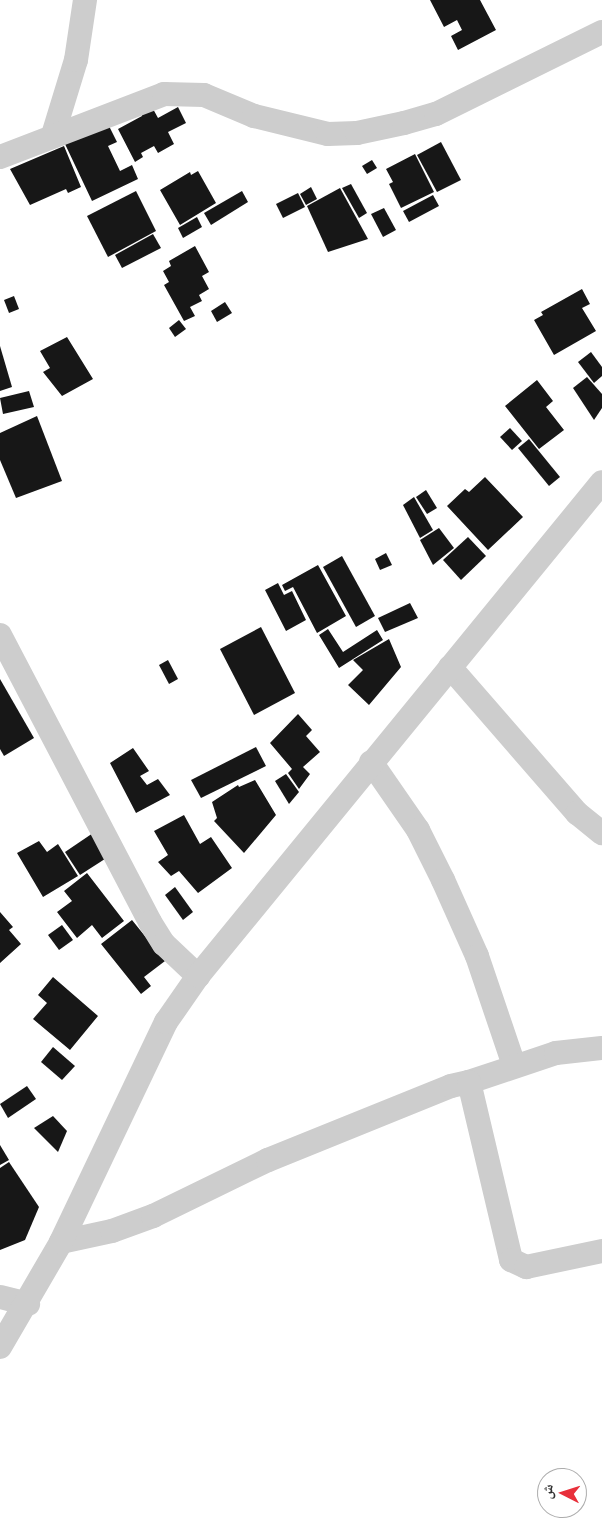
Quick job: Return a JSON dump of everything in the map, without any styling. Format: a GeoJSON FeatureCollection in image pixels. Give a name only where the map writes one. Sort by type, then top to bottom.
{"type":"FeatureCollection","features":[{"type":"Feature","properties":{"kind":"street"},"geometry":{"type":"LineString","coordinates":[[53,135],[76,60],[85,0]]}},
{"type":"Feature","properties":{"kind":"street"},"geometry":{"type":"LineString","coordinates":[[0,157],[148,98],[178,93],[204,95],[254,116],[306,130],[328,134],[357,133],[436,114],[602,32]]}},
{"type":"Feature","properties":{"kind":"street"},"geometry":{"type":"LineString","coordinates":[[0,1348],[28,1304],[61,1242],[166,1022],[198,976],[371,762],[602,482]]}},
{"type":"Feature","properties":{"kind":"street"},"geometry":{"type":"LineString","coordinates":[[0,635],[150,922],[164,944],[198,976]]}},
{"type":"Feature","properties":{"kind":"street"},"geometry":{"type":"LineString","coordinates":[[450,666],[577,813],[602,833]]}},
{"type":"Feature","properties":{"kind":"street"},"geometry":{"type":"LineString","coordinates":[[371,762],[418,830],[443,880],[477,956],[514,1065]]}},
{"type":"Feature","properties":{"kind":"street"},"geometry":{"type":"LineString","coordinates":[[61,1242],[112,1231],[153,1216],[268,1160],[451,1086],[470,1082],[514,1065],[556,1053],[602,1048]]}},
{"type":"Feature","properties":{"kind":"street"},"geometry":{"type":"LineString","coordinates":[[470,1082],[511,1260],[526,1267],[602,1251]]}},
{"type":"Feature","properties":{"kind":"street"},"geometry":{"type":"LineString","coordinates":[[0,1297],[28,1304]]}},
{"type":"Feature","properties":{"kind":"building"},"geometry":{"type":"Polygon","coordinates":[[[430,0],[480,0],[496,30],[458,50],[451,36],[462,30],[457,20],[444,27],[430,0]]]}},
{"type":"Feature","properties":{"kind":"building"},"geometry":{"type":"Polygon","coordinates":[[[152,107],[158,118],[178,107],[186,123],[168,132],[174,144],[158,153],[154,146],[141,153],[143,157],[135,162],[118,129],[142,116],[141,112],[152,107]]]}},
{"type":"Feature","properties":{"kind":"building"},"geometry":{"type":"Polygon","coordinates":[[[108,124],[117,142],[108,146],[120,171],[132,165],[138,179],[92,201],[65,144],[108,124]]]}},
{"type":"Feature","properties":{"kind":"building"},"geometry":{"type":"Polygon","coordinates":[[[441,142],[461,180],[437,192],[417,155],[441,142]]]}},
{"type":"Feature","properties":{"kind":"building"},"geometry":{"type":"Polygon","coordinates":[[[64,146],[81,187],[68,193],[66,189],[30,205],[10,169],[64,146]]]}},
{"type":"Feature","properties":{"kind":"building"},"geometry":{"type":"Polygon","coordinates":[[[415,154],[434,192],[401,208],[389,184],[393,182],[386,169],[415,154]]]}},
{"type":"Feature","properties":{"kind":"building"},"geometry":{"type":"Polygon","coordinates":[[[372,160],[377,168],[367,174],[362,166],[372,160]]]}},
{"type":"Feature","properties":{"kind":"building"},"geometry":{"type":"Polygon","coordinates":[[[198,171],[216,203],[180,225],[160,190],[190,172],[191,175],[198,171]]]}},
{"type":"Feature","properties":{"kind":"building"},"geometry":{"type":"Polygon","coordinates":[[[351,184],[367,213],[359,218],[342,188],[351,184]]]}},
{"type":"Feature","properties":{"kind":"building"},"geometry":{"type":"Polygon","coordinates":[[[311,187],[317,199],[306,205],[300,194],[311,187]]]}},
{"type":"Feature","properties":{"kind":"building"},"geometry":{"type":"Polygon","coordinates":[[[340,188],[368,239],[328,252],[307,206],[340,188]]]}},
{"type":"Feature","properties":{"kind":"building"},"geometry":{"type":"Polygon","coordinates":[[[136,191],[156,231],[108,257],[87,216],[136,191]]]}},
{"type":"Feature","properties":{"kind":"building"},"geometry":{"type":"Polygon","coordinates":[[[242,191],[248,202],[211,225],[204,213],[242,191]]]}},
{"type":"Feature","properties":{"kind":"building"},"geometry":{"type":"Polygon","coordinates":[[[298,193],[305,207],[283,218],[276,204],[298,193]]]}},
{"type":"Feature","properties":{"kind":"building"},"geometry":{"type":"Polygon","coordinates":[[[433,195],[439,206],[409,222],[403,211],[433,195]]]}},
{"type":"Feature","properties":{"kind":"building"},"geometry":{"type":"Polygon","coordinates":[[[384,208],[396,230],[383,237],[371,214],[384,208]]]}},
{"type":"Feature","properties":{"kind":"building"},"geometry":{"type":"Polygon","coordinates":[[[197,217],[202,227],[183,238],[178,228],[197,217]]]}},
{"type":"Feature","properties":{"kind":"building"},"geometry":{"type":"Polygon","coordinates":[[[153,234],[161,248],[122,268],[115,255],[153,234]]]}},
{"type":"Feature","properties":{"kind":"building"},"geometry":{"type":"Polygon","coordinates":[[[195,246],[209,272],[202,276],[209,289],[199,295],[202,301],[190,307],[195,316],[184,321],[164,285],[169,282],[163,271],[171,266],[169,261],[195,246]]]}},
{"type":"Feature","properties":{"kind":"building"},"geometry":{"type":"Polygon","coordinates":[[[582,289],[590,304],[582,308],[596,331],[554,355],[534,320],[543,315],[541,312],[582,289]]]}},
{"type":"Feature","properties":{"kind":"building"},"geometry":{"type":"Polygon","coordinates":[[[14,296],[19,309],[9,313],[4,300],[14,296]]]}},
{"type":"Feature","properties":{"kind":"building"},"geometry":{"type":"Polygon","coordinates":[[[225,302],[232,313],[217,322],[211,311],[225,302]]]}},
{"type":"Feature","properties":{"kind":"building"},"geometry":{"type":"Polygon","coordinates":[[[179,320],[186,329],[175,337],[169,328],[179,320]]]}},
{"type":"Feature","properties":{"kind":"building"},"geometry":{"type":"Polygon","coordinates":[[[67,337],[93,379],[62,396],[43,372],[50,368],[40,351],[67,337]]]}},
{"type":"Feature","properties":{"kind":"building"},"geometry":{"type":"Polygon","coordinates":[[[0,346],[12,387],[0,391],[0,346]]]}},
{"type":"Feature","properties":{"kind":"building"},"geometry":{"type":"Polygon","coordinates":[[[591,352],[602,367],[602,376],[594,383],[578,362],[591,352]]]}},
{"type":"Feature","properties":{"kind":"building"},"geometry":{"type":"Polygon","coordinates":[[[587,377],[602,394],[602,408],[594,420],[573,388],[587,377]]]}},
{"type":"Feature","properties":{"kind":"building"},"geometry":{"type":"Polygon","coordinates":[[[537,380],[553,401],[546,407],[564,430],[539,449],[505,406],[537,380]]]}},
{"type":"Feature","properties":{"kind":"building"},"geometry":{"type":"Polygon","coordinates":[[[29,391],[34,407],[3,414],[0,398],[29,391]]]}},
{"type":"Feature","properties":{"kind":"building"},"geometry":{"type":"Polygon","coordinates":[[[37,416],[62,481],[16,498],[0,460],[0,433],[37,416]]]}},
{"type":"Feature","properties":{"kind":"building"},"geometry":{"type":"Polygon","coordinates":[[[510,428],[522,441],[512,450],[500,437],[510,428]]]}},
{"type":"Feature","properties":{"kind":"building"},"geometry":{"type":"Polygon","coordinates":[[[529,439],[560,477],[549,486],[518,448],[529,439]]]}},
{"type":"Feature","properties":{"kind":"building"},"geometry":{"type":"Polygon","coordinates":[[[485,477],[523,517],[488,550],[447,506],[465,489],[469,492],[485,477]]]}},
{"type":"Feature","properties":{"kind":"building"},"geometry":{"type":"Polygon","coordinates":[[[426,490],[437,508],[427,514],[416,497],[426,490]]]}},
{"type":"Feature","properties":{"kind":"building"},"geometry":{"type":"Polygon","coordinates":[[[414,497],[433,530],[420,538],[403,505],[414,497]]]}},
{"type":"Feature","properties":{"kind":"building"},"geometry":{"type":"Polygon","coordinates":[[[439,528],[454,548],[433,565],[420,540],[439,528]]]}},
{"type":"Feature","properties":{"kind":"building"},"geometry":{"type":"Polygon","coordinates":[[[468,537],[486,556],[461,580],[443,560],[468,537]]]}},
{"type":"Feature","properties":{"kind":"building"},"geometry":{"type":"Polygon","coordinates":[[[386,553],[392,565],[380,570],[375,559],[386,553]]]}},
{"type":"Feature","properties":{"kind":"building"},"geometry":{"type":"Polygon","coordinates":[[[342,556],[375,616],[356,627],[323,567],[342,556]]]}},
{"type":"Feature","properties":{"kind":"building"},"geometry":{"type":"Polygon","coordinates":[[[318,565],[346,616],[317,633],[293,587],[285,591],[282,585],[318,565]]]}},
{"type":"Feature","properties":{"kind":"building"},"geometry":{"type":"Polygon","coordinates":[[[278,583],[284,595],[292,591],[306,620],[286,631],[265,590],[278,583]]]}},
{"type":"Feature","properties":{"kind":"building"},"geometry":{"type":"Polygon","coordinates":[[[410,603],[418,618],[385,632],[378,618],[410,603]]]}},
{"type":"Feature","properties":{"kind":"building"},"geometry":{"type":"Polygon","coordinates":[[[261,627],[295,693],[254,715],[220,649],[261,627]]]}},
{"type":"Feature","properties":{"kind":"building"},"geometry":{"type":"Polygon","coordinates":[[[328,629],[343,652],[377,630],[383,640],[339,668],[319,635],[328,629]]]}},
{"type":"Feature","properties":{"kind":"building"},"geometry":{"type":"Polygon","coordinates":[[[389,639],[401,667],[369,705],[348,685],[363,670],[353,660],[389,639]]]}},
{"type":"Feature","properties":{"kind":"building"},"geometry":{"type":"Polygon","coordinates":[[[168,660],[178,679],[169,684],[159,665],[168,660]]]}},
{"type":"Feature","properties":{"kind":"building"},"geometry":{"type":"Polygon","coordinates":[[[0,679],[34,738],[4,756],[0,749],[0,679]]]}},
{"type":"Feature","properties":{"kind":"building"},"geometry":{"type":"Polygon","coordinates":[[[298,714],[312,730],[306,736],[320,752],[303,767],[310,774],[299,789],[288,773],[292,769],[270,743],[298,714]]]}},
{"type":"Feature","properties":{"kind":"building"},"geometry":{"type":"Polygon","coordinates":[[[256,747],[266,766],[201,798],[191,780],[256,747]]]}},
{"type":"Feature","properties":{"kind":"building"},"geometry":{"type":"Polygon","coordinates":[[[133,748],[149,771],[140,776],[147,785],[158,779],[170,795],[136,813],[110,763],[133,748]]]}},
{"type":"Feature","properties":{"kind":"building"},"geometry":{"type":"Polygon","coordinates":[[[286,774],[299,792],[289,804],[275,781],[286,774]]]}},
{"type":"Feature","properties":{"kind":"building"},"geometry":{"type":"Polygon","coordinates":[[[255,780],[276,815],[244,853],[214,821],[217,818],[212,802],[238,785],[239,787],[255,780]]]}},
{"type":"Feature","properties":{"kind":"building"},"geometry":{"type":"Polygon","coordinates":[[[184,815],[200,844],[211,837],[232,868],[198,893],[179,871],[171,876],[158,862],[168,855],[154,831],[184,815]]]}},
{"type":"Feature","properties":{"kind":"building"},"geometry":{"type":"Polygon","coordinates":[[[93,833],[108,857],[80,875],[65,852],[93,833]]]}},
{"type":"Feature","properties":{"kind":"building"},"geometry":{"type":"Polygon","coordinates":[[[39,841],[47,852],[58,844],[78,876],[43,897],[17,853],[39,841]]]}},
{"type":"Feature","properties":{"kind":"building"},"geometry":{"type":"Polygon","coordinates":[[[87,873],[124,921],[102,938],[92,925],[77,938],[57,912],[72,901],[64,891],[87,873]]]}},
{"type":"Feature","properties":{"kind":"building"},"geometry":{"type":"Polygon","coordinates":[[[175,887],[193,912],[183,920],[165,895],[175,887]]]}},
{"type":"Feature","properties":{"kind":"building"},"geometry":{"type":"Polygon","coordinates":[[[0,912],[13,927],[9,930],[21,944],[0,963],[0,912]]]}},
{"type":"Feature","properties":{"kind":"building"},"geometry":{"type":"Polygon","coordinates":[[[132,920],[165,961],[144,977],[151,986],[141,994],[101,944],[132,920]]]}},
{"type":"Feature","properties":{"kind":"building"},"geometry":{"type":"Polygon","coordinates":[[[62,925],[73,940],[59,950],[48,935],[62,925]]]}},
{"type":"Feature","properties":{"kind":"building"},"geometry":{"type":"Polygon","coordinates":[[[53,977],[98,1016],[70,1050],[33,1019],[47,1003],[38,995],[53,977]]]}},
{"type":"Feature","properties":{"kind":"building"},"geometry":{"type":"Polygon","coordinates":[[[53,1047],[75,1066],[62,1080],[41,1062],[53,1047]]]}},
{"type":"Feature","properties":{"kind":"building"},"geometry":{"type":"Polygon","coordinates":[[[27,1086],[36,1099],[8,1118],[0,1104],[27,1086]]]}},
{"type":"Feature","properties":{"kind":"building"},"geometry":{"type":"Polygon","coordinates":[[[53,1116],[67,1131],[58,1152],[34,1128],[53,1116]]]}},
{"type":"Feature","properties":{"kind":"building"},"geometry":{"type":"Polygon","coordinates":[[[0,1145],[9,1160],[0,1165],[0,1145]]]}},
{"type":"Feature","properties":{"kind":"building"},"geometry":{"type":"Polygon","coordinates":[[[9,1162],[39,1207],[25,1240],[0,1250],[0,1168],[9,1162]]]}}]}
